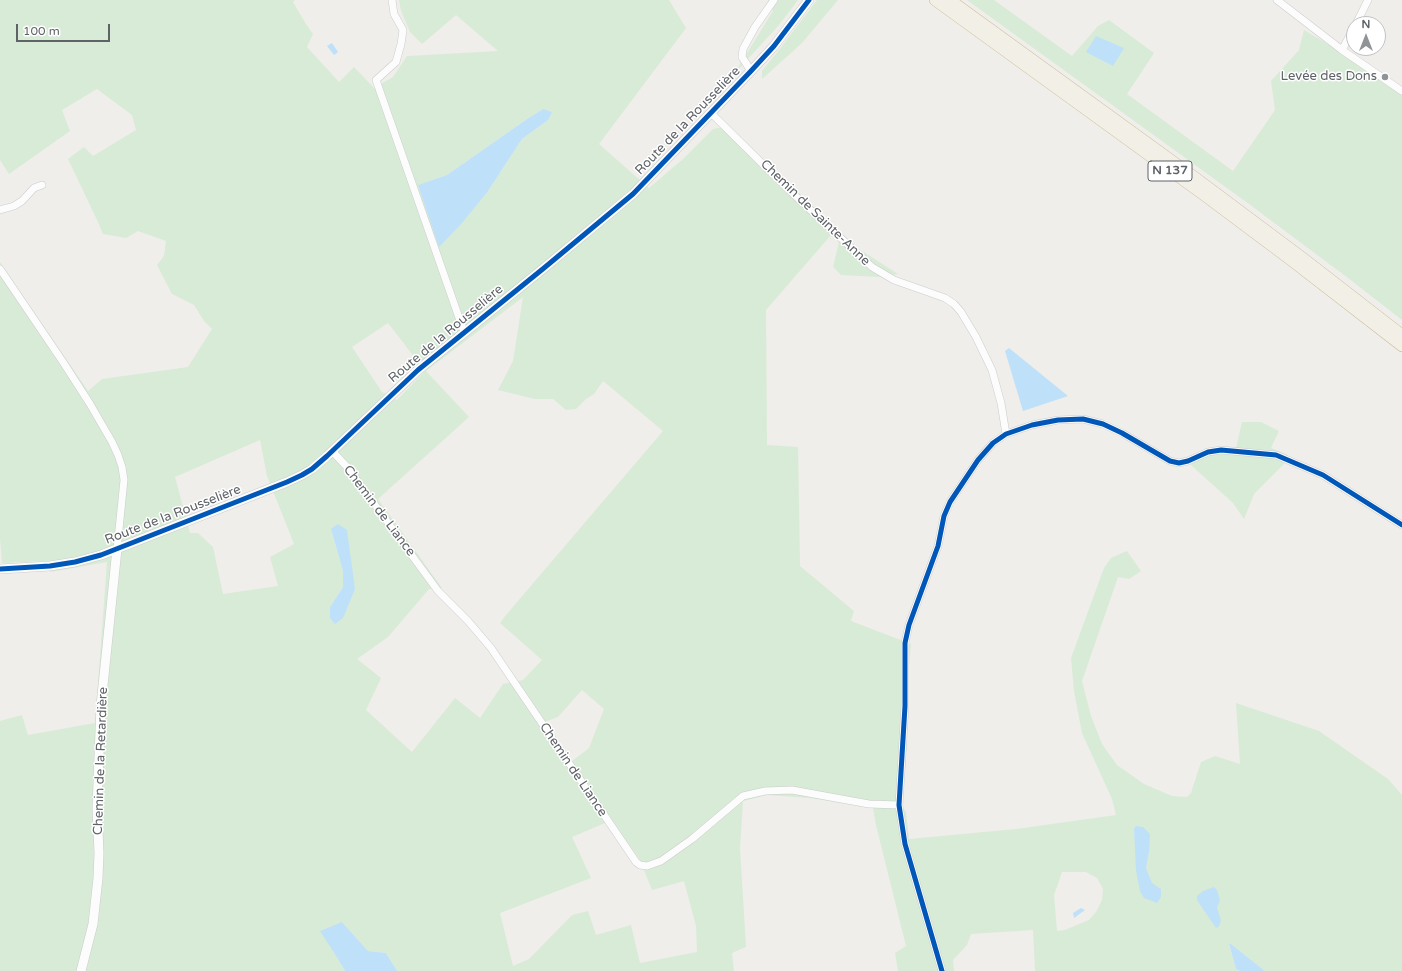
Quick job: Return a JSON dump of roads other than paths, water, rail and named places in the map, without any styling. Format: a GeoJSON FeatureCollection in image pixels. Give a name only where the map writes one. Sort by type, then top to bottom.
{"type":"FeatureCollection","features":[{"type":"Feature","properties":{"kind":"highway","name":"N 137"},"geometry":{"type":"LineString","coordinates":[[935,0],[1221,208],[1402,346]]}},
{"type":"Feature","properties":{"kind":"highway","name":"N 137"},"geometry":{"type":"LineString","coordinates":[[950,0],[1214,192],[1402,335]]}},
{"type":"Feature","properties":{"kind":"street"},"geometry":{"type":"LineString","coordinates":[[392,0],[394,14],[403,30],[401,44],[396,62],[376,80],[464,332]]}},
{"type":"Feature","properties":{"kind":"street"},"geometry":{"type":"LineString","coordinates":[[752,71],[742,57],[743,49],[755,27],[774,0]]}},
{"type":"Feature","properties":{"kind":"street","name":"Route de la Rousselière"},"geometry":{"type":"LineString","coordinates":[[0,569],[64,564],[86,559],[117,549],[296,478],[312,469],[418,370],[621,205],[752,71],[809,0]]}},
{"type":"Feature","properties":{"kind":"street"},"geometry":{"type":"LineString","coordinates":[[1277,0],[1342,50],[1402,91]]}},
{"type":"Feature","properties":{"kind":"street"},"geometry":{"type":"LineString","coordinates":[[1360,16],[1368,0]]}},
{"type":"Feature","properties":{"kind":"street"},"geometry":{"type":"LineString","coordinates":[[1342,50],[1346,43]]}},
{"type":"Feature","properties":{"kind":"street","name":"Chemin de Sainte-Anne"},"geometry":{"type":"LineString","coordinates":[[711,113],[789,190],[872,268],[894,280],[945,298],[954,304],[961,312],[976,337],[992,370],[1001,403],[1006,434]]}},
{"type":"Feature","properties":{"kind":"street"},"geometry":{"type":"LineString","coordinates":[[0,210],[14,206],[22,201],[34,188],[42,185]]}},
{"type":"Feature","properties":{"kind":"street"},"geometry":{"type":"LineString","coordinates":[[0,269],[82,392],[112,442],[118,455],[124,480],[117,549]]}},
{"type":"Feature","properties":{"kind":"street"},"geometry":{"type":"LineString","coordinates":[[942,971],[905,844],[899,805],[905,706],[905,643],[909,625],[938,546],[944,516],[950,502],[978,460],[993,443],[1006,434],[1032,425],[1058,420],[1084,419],[1103,424],[1122,433],[1170,461],[1179,463],[1188,461],[1208,452],[1220,450],[1276,455],[1323,474],[1402,525]]}},
{"type":"Feature","properties":{"kind":"street","name":"Chemin de Liance"},"geometry":{"type":"LineString","coordinates":[[332,451],[348,468],[438,591],[468,620],[491,648],[636,862],[640,865],[647,866],[661,861],[692,839],[743,796],[765,791],[792,790],[869,804],[899,805]]}},
{"type":"Feature","properties":{"kind":"street","name":"Chemin de la Retardière"},"geometry":{"type":"LineString","coordinates":[[81,971],[93,924],[98,878],[99,853],[97,808],[101,705],[117,549]]}},
{"type":"Feature","properties":{"kind":"water"},"geometry":{"type":"Polygon","coordinates":[[[1096,36],[1124,48],[1113,66],[1086,52],[1096,36]]]}},
{"type":"Feature","properties":{"kind":"water"},"geometry":{"type":"Polygon","coordinates":[[[332,43],[338,52],[334,55],[327,46],[332,43]]]}},
{"type":"Feature","properties":{"kind":"water"},"geometry":{"type":"Polygon","coordinates":[[[543,109],[552,112],[548,120],[522,139],[488,191],[462,223],[439,247],[418,185],[447,175],[543,109]]]}},
{"type":"Feature","properties":{"kind":"water"},"geometry":{"type":"Polygon","coordinates":[[[1009,348],[1068,396],[1023,411],[1005,351],[1009,348]]]}},
{"type":"Feature","properties":{"kind":"water"},"geometry":{"type":"Polygon","coordinates":[[[338,524],[347,530],[355,589],[343,618],[335,624],[330,618],[330,607],[343,587],[343,571],[331,529],[338,524]]]}},
{"type":"Feature","properties":{"kind":"water"},"geometry":{"type":"Polygon","coordinates":[[[1136,826],[1143,827],[1150,834],[1146,868],[1152,883],[1161,889],[1161,897],[1157,903],[1144,898],[1140,891],[1136,870],[1134,829],[1136,826]]]}},
{"type":"Feature","properties":{"kind":"water"},"geometry":{"type":"Polygon","coordinates":[[[1214,887],[1217,890],[1220,901],[1217,907],[1221,921],[1219,926],[1216,928],[1197,900],[1197,896],[1203,891],[1214,887]]]}},
{"type":"Feature","properties":{"kind":"water"},"geometry":{"type":"Polygon","coordinates":[[[1081,908],[1085,910],[1074,918],[1073,913],[1081,908]]]}},
{"type":"Feature","properties":{"kind":"water"},"geometry":{"type":"Polygon","coordinates":[[[342,922],[368,951],[386,953],[397,971],[345,971],[320,931],[342,922]]]}},
{"type":"Feature","properties":{"kind":"water"},"geometry":{"type":"Polygon","coordinates":[[[1229,944],[1231,944],[1265,971],[1240,971],[1236,969],[1229,944]]]}},
{"type":"Feature","properties":{"kind":"place","name":"Levée des Dons"},"geometry":{"type":"Point","coordinates":[1385,77]}}]}
